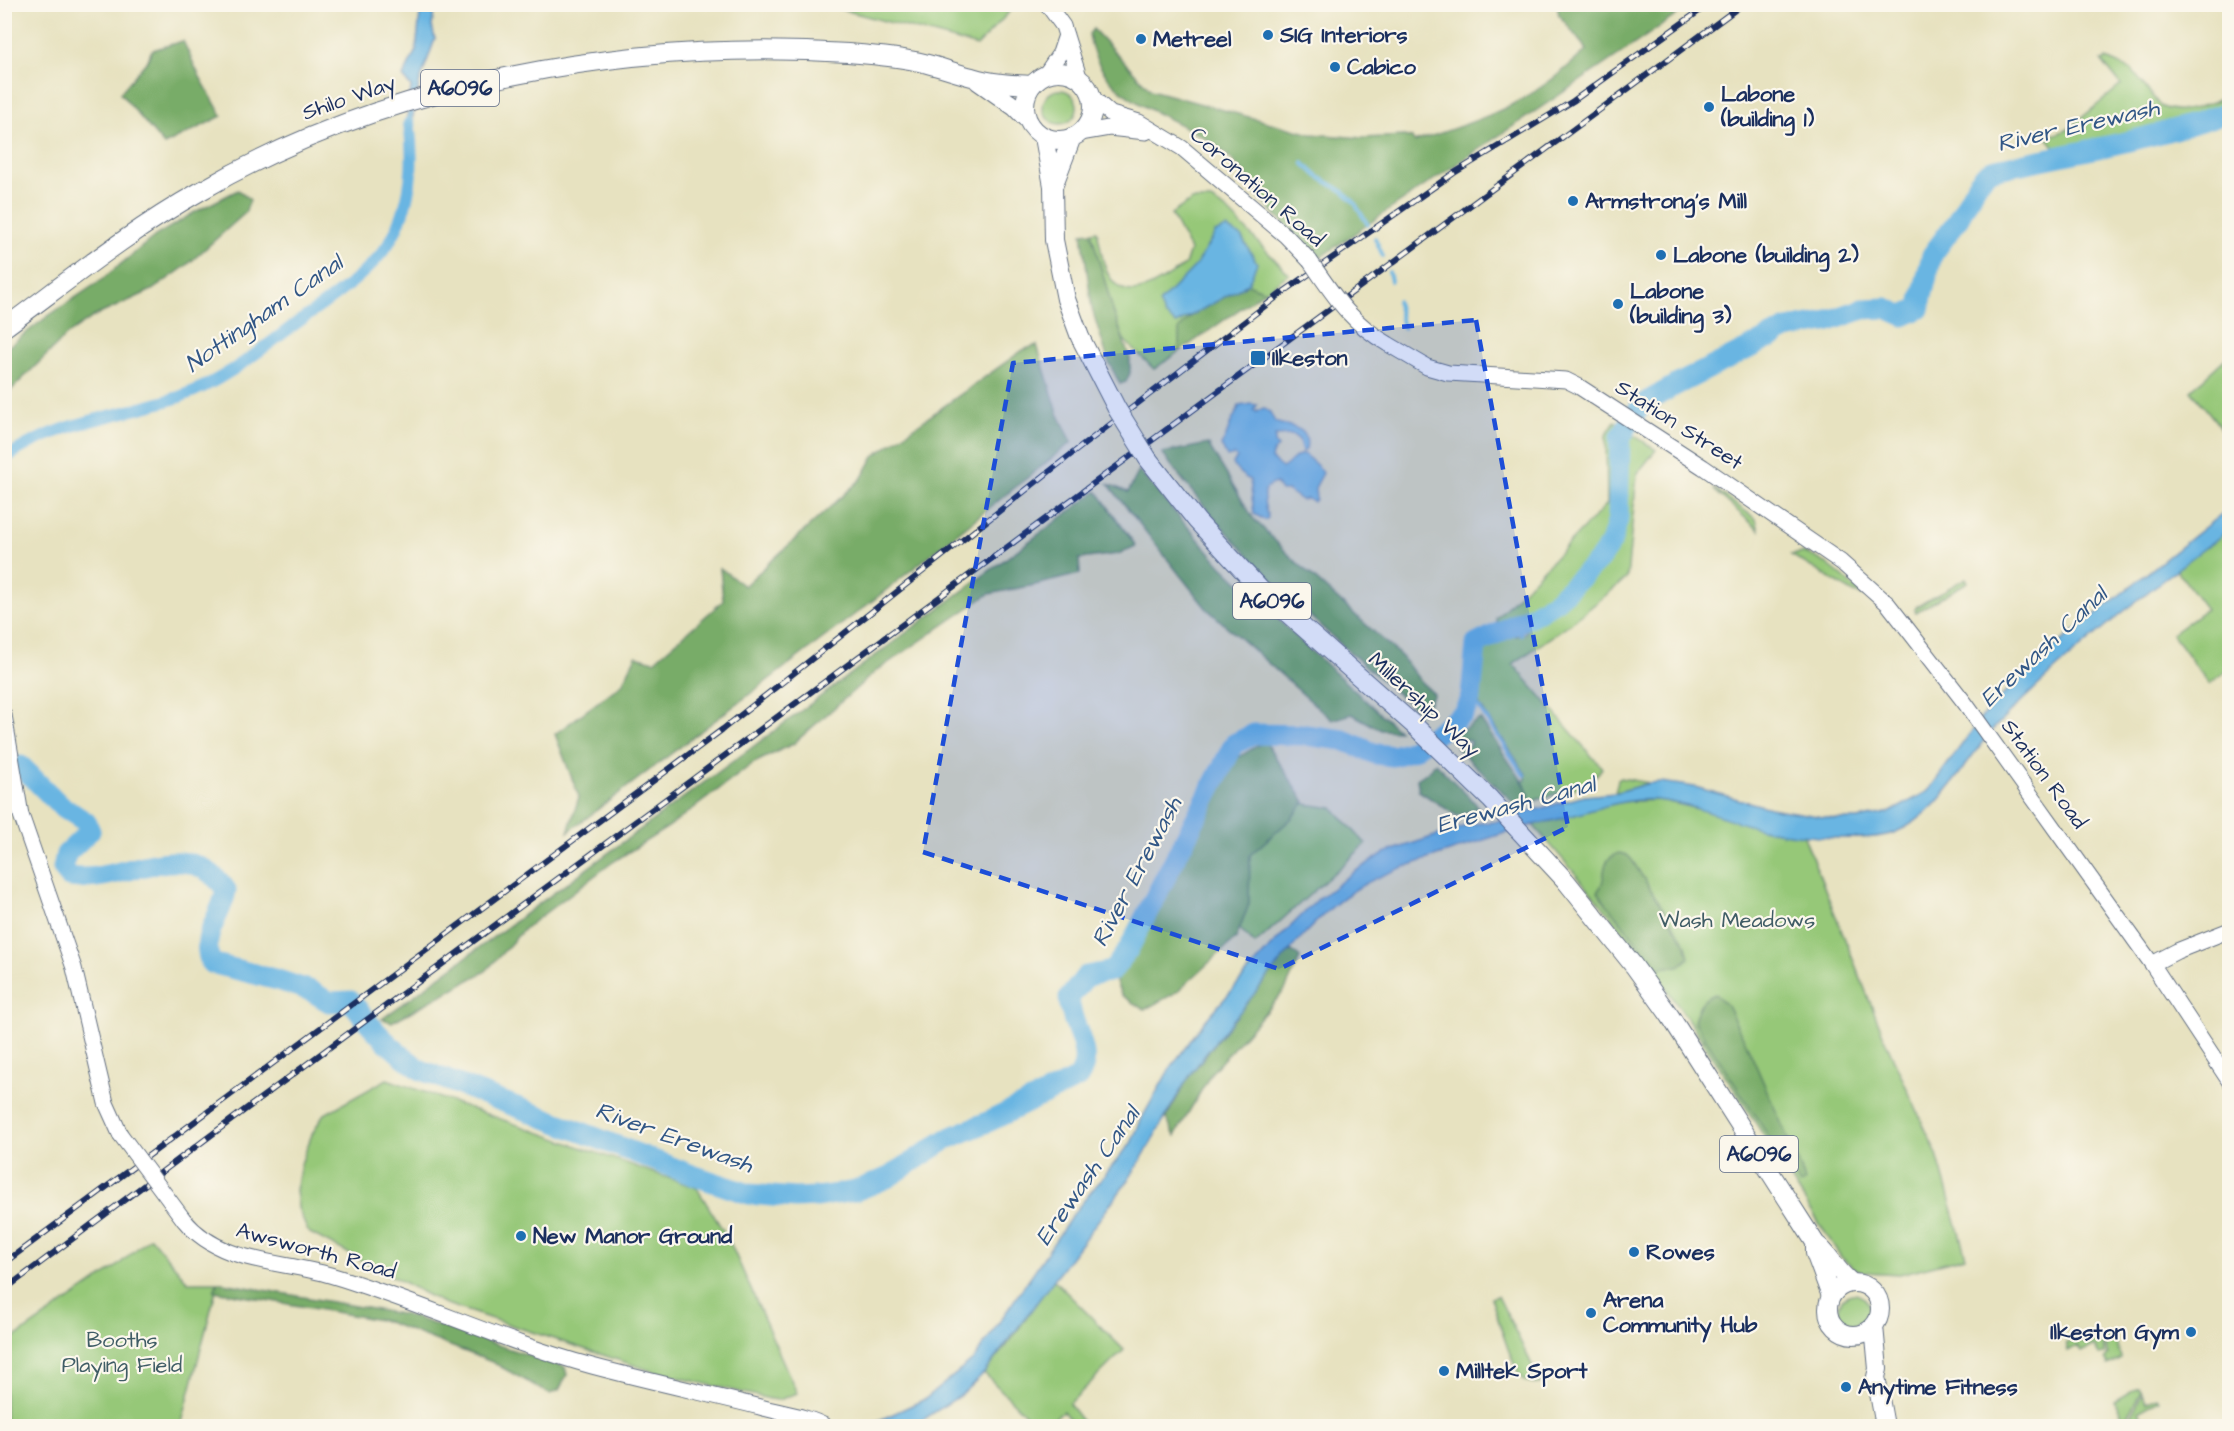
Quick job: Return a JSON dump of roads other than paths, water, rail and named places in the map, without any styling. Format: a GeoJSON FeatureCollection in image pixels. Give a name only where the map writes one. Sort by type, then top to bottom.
{"type":"FeatureCollection","features":[{"type":"Feature","properties":{"kind":"main road","name":"Shilo Way"},"geometry":{"type":"LineString","coordinates":[[4,328],[160,216],[224,178],[281,150],[338,126],[460,88],[576,65],[730,51],[815,52],[879,57],[922,62],[974,78],[1039,80]]}},
{"type":"Feature","properties":{"kind":"main road"},"geometry":{"type":"LineString","coordinates":[[1068,74],[1080,80],[1092,97],[1093,114],[1089,123],[1076,135],[1056,140],[1044,137],[1032,128],[1026,118],[1026,97],[1039,80],[1068,74]]}},
{"type":"Feature","properties":{"kind":"main road","name":"Shilo Way"},"geometry":{"type":"LineString","coordinates":[[974,78],[1015,107],[1026,118]]}},
{"type":"Feature","properties":{"kind":"main road","name":"Millership Way"},"geometry":{"type":"LineString","coordinates":[[1053,186],[1076,135]]}},
{"type":"Feature","properties":{"kind":"main road","name":"Millership Way"},"geometry":{"type":"LineString","coordinates":[[1044,137],[1053,186],[1054,240],[1066,299],[1080,337],[1117,410],[1148,459],[1197,521],[1261,590],[1415,726],[1536,846],[1595,916],[1670,1016],[1816,1244],[1822,1248],[1841,1274],[1851,1282]]}},
{"type":"Feature","properties":{"kind":"main road","name":"Millership Way"},"geometry":{"type":"LineString","coordinates":[[1816,1244],[1815,1253],[1831,1296]]}},
{"type":"Feature","properties":{"kind":"main road"},"geometry":{"type":"LineString","coordinates":[[1831,1296],[1843,1284],[1851,1282]]}},
{"type":"Feature","properties":{"kind":"main road","name":"A6096"},"geometry":{"type":"LineString","coordinates":[[1851,1282],[1869,1286],[1879,1300],[1880,1315],[1874,1326],[1878,1369],[1876,1377],[1885,1426]]}},
{"type":"Feature","properties":{"kind":"main road","name":"A6096"},"geometry":{"type":"LineString","coordinates":[[1831,1296],[1828,1305],[1832,1322],[1842,1332],[1854,1335],[1876,1377]]}},
{"type":"Feature","properties":{"kind":"main road"},"geometry":{"type":"LineString","coordinates":[[1854,1335],[1862,1334],[1874,1326]]}},
{"type":"Feature","properties":{"kind":"street"},"geometry":{"type":"LineString","coordinates":[[1047,4],[1057,16],[1066,35],[1080,80]]}},
{"type":"Feature","properties":{"kind":"street"},"geometry":{"type":"LineString","coordinates":[[1039,80],[1060,53],[1066,35]]}},
{"type":"Feature","properties":{"kind":"street","name":"Coronation Road"},"geometry":{"type":"LineString","coordinates":[[1092,97],[1111,114],[1139,122],[1182,148],[1230,188],[1286,236],[1310,261],[1347,313],[1363,328],[1388,344],[1427,367],[1448,373],[1540,378]]}},
{"type":"Feature","properties":{"kind":"street","name":"Coronation Road"},"geometry":{"type":"LineString","coordinates":[[1076,135],[1108,128],[1158,133]]}},
{"type":"Feature","properties":{"kind":"street","name":"Station Street"},"geometry":{"type":"LineString","coordinates":[[1540,378],[1566,380],[1648,431],[1787,525]]}},
{"type":"Feature","properties":{"kind":"street","name":"Station Road"},"geometry":{"type":"LineString","coordinates":[[1787,525],[1841,562],[1882,597],[1902,618],[2152,964],[2229,1082]]}},
{"type":"Feature","properties":{"kind":"street","name":"Awsworth Road"},"geometry":{"type":"LineString","coordinates":[[4,715],[16,787],[28,839],[74,968],[106,1104],[120,1134],[192,1231],[226,1252],[320,1272],[378,1289],[591,1366],[724,1398],[825,1426]]}},
{"type":"Feature","properties":{"kind":"street"},"geometry":{"type":"LineString","coordinates":[[2152,964],[2229,930]]}},
{"type":"Feature","properties":{"kind":"water"},"geometry":{"type":"Polygon","coordinates":[[[421,5],[435,5],[432,26],[435,39],[419,84],[412,122],[406,124],[411,87],[403,77],[416,50],[421,5]]]}},
{"type":"Feature","properties":{"kind":"water"},"geometry":{"type":"Polygon","coordinates":[[[1226,228],[1241,236],[1257,263],[1248,284],[1176,324],[1165,315],[1159,303],[1197,264],[1215,233],[1226,228]]]}},
{"type":"Feature","properties":{"kind":"water"},"geometry":{"type":"Polygon","coordinates":[[[1257,405],[1254,410],[1256,412],[1263,408],[1270,412],[1275,422],[1299,429],[1306,436],[1306,450],[1302,452],[1299,440],[1293,435],[1275,436],[1275,443],[1278,447],[1271,459],[1282,468],[1297,456],[1304,454],[1323,473],[1315,488],[1314,502],[1307,499],[1301,500],[1288,491],[1281,491],[1276,483],[1266,488],[1264,502],[1268,518],[1265,520],[1254,514],[1250,480],[1235,468],[1233,463],[1237,458],[1235,455],[1227,457],[1221,445],[1239,406],[1257,405]]]}},
{"type":"Feature","properties":{"kind":"water"},"geometry":{"type":"Polygon","coordinates":[[[2229,508],[2229,530],[2140,598],[2054,670],[1987,736],[1941,798],[1913,823],[1896,832],[1867,838],[1788,834],[1758,828],[1676,803],[1635,800],[1496,836],[1386,874],[1343,898],[1298,941],[1204,1056],[1127,1182],[984,1373],[961,1395],[915,1425],[867,1426],[925,1399],[974,1359],[1076,1210],[1131,1143],[1169,1070],[1204,1022],[1271,946],[1318,899],[1354,872],[1384,853],[1471,824],[1494,822],[1584,796],[1615,793],[1649,783],[1661,782],[1695,787],[1770,808],[1835,819],[1858,819],[1891,812],[1928,791],[1987,710],[2053,648],[2229,508]]]}},
{"type":"Feature","properties":{"kind":"waterway","name":"River Erewash"},"geometry":{"type":"LineString","coordinates":[[4,767],[21,766],[60,805],[86,822],[90,831],[66,854],[63,868],[69,877],[90,878],[152,864],[173,862],[192,864],[210,873],[226,890],[209,934],[208,953],[211,963],[278,980],[311,991],[329,1002],[351,1001],[383,1038],[421,1070],[695,1176],[749,1194],[795,1198],[855,1191],[889,1177],[947,1139],[990,1121],[1078,1078],[1083,1068],[1083,1049],[1070,1009],[1069,998],[1086,976],[1112,971],[1128,950],[1234,744],[1254,734],[1305,735],[1343,740],[1376,754],[1393,756],[1413,750],[1464,713],[1471,696],[1476,644],[1535,614],[1557,600],[1599,560],[1611,543],[1618,519],[1620,438],[1641,405],[1787,329],[1826,322],[1863,309],[1886,308],[1904,316],[1919,309],[1932,255],[1957,221],[1977,184],[1985,174],[1992,170],[2142,138],[2230,111]]}},
{"type":"Feature","properties":{"kind":"waterway","name":"Nottingham Canal"},"geometry":{"type":"LineString","coordinates":[[4,459],[24,446],[67,428],[195,391],[225,375],[253,356],[348,286],[384,250],[399,224],[408,196],[412,167],[409,123]]}},
{"type":"Feature","properties":{"kind":"waterway"},"geometry":{"type":"LineString","coordinates":[[1303,163],[1317,176],[1344,192],[1354,202],[1368,225]]}},
{"type":"Feature","properties":{"kind":"waterway"},"geometry":{"type":"LineString","coordinates":[[1375,238],[1383,256]]}},
{"type":"Feature","properties":{"kind":"waterway"},"geometry":{"type":"LineString","coordinates":[[1389,272],[1391,281]]}},
{"type":"Feature","properties":{"kind":"waterway"},"geometry":{"type":"LineString","coordinates":[[1397,301],[1403,328]]}},
{"type":"Feature","properties":{"kind":"waterway"},"geometry":{"type":"LineString","coordinates":[[1521,621],[1521,635]]}},
{"type":"Feature","properties":{"kind":"waterway"},"geometry":{"type":"LineString","coordinates":[[1471,696],[1524,775]]}},
{"type":"Feature","properties":{"kind":"railway"},"geometry":{"type":"LineString","coordinates":[[4,1263],[723,729],[1069,456],[1282,293],[1454,173],[1573,101],[1709,4]]}},
{"type":"Feature","properties":{"kind":"railway"},"geometry":{"type":"LineString","coordinates":[[4,1290],[1743,4]]}},
{"type":"Feature","properties":{"kind":"place","name":"SIG Interiors"},"geometry":{"type":"Point","coordinates":[1268,35]}},
{"type":"Feature","properties":{"kind":"place","name":"Metreel"},"geometry":{"type":"Point","coordinates":[1141,39]}},
{"type":"Feature","properties":{"kind":"place","name":"Cabico"},"geometry":{"type":"Point","coordinates":[1335,67]}},
{"type":"Feature","properties":{"kind":"place","name":"Labone (building 1)"},"geometry":{"type":"Point","coordinates":[1709,107]}},
{"type":"Feature","properties":{"kind":"place","name":"Armstrong's Mill"},"geometry":{"type":"Point","coordinates":[1573,201]}},
{"type":"Feature","properties":{"kind":"place","name":"Labone (building 2)"},"geometry":{"type":"Point","coordinates":[1661,255]}},
{"type":"Feature","properties":{"kind":"place","name":"Labone (building 3)"},"geometry":{"type":"Point","coordinates":[1618,304]}},
{"type":"Feature","properties":{"kind":"place","name":"Ilkeston"},"geometry":{"type":"Point","coordinates":[1258,358]}},
{"type":"Feature","properties":{"kind":"place","name":"New Manor Ground"},"geometry":{"type":"Point","coordinates":[521,1236]}},
{"type":"Feature","properties":{"kind":"place","name":"Rowes"},"geometry":{"type":"Point","coordinates":[1634,1252]}},
{"type":"Feature","properties":{"kind":"place","name":"Arena Community Hub"},"geometry":{"type":"Point","coordinates":[1591,1313]}},
{"type":"Feature","properties":{"kind":"place","name":"Ilkeston Gym"},"geometry":{"type":"Point","coordinates":[2191,1332]}},
{"type":"Feature","properties":{"kind":"place","name":"Milltek Sport"},"geometry":{"type":"Point","coordinates":[1444,1371]}},
{"type":"Feature","properties":{"kind":"place","name":"Anytime Fitness"},"geometry":{"type":"Point","coordinates":[1846,1387]}},
{"type":"Feature","properties":{"kind":"water label","name":"Erewash Canal"},"geometry":{"type":"Point","coordinates":[2044,647]}},
{"type":"Feature","properties":{"kind":"water label","name":"Erewash Canal"},"geometry":{"type":"Point","coordinates":[1516,805]}},
{"type":"Feature","properties":{"kind":"water label","name":"Erewash Canal"},"geometry":{"type":"Point","coordinates":[1088,1176]}},
{"type":"Feature","properties":{"kind":"park label","name":"Wash Meadows"},"geometry":{"type":"Point","coordinates":[1737,920]}},
{"type":"Feature","properties":{"kind":"park label","name":"Booths Playing Field"},"geometry":{"type":"Point","coordinates":[122,1352]}}]}
